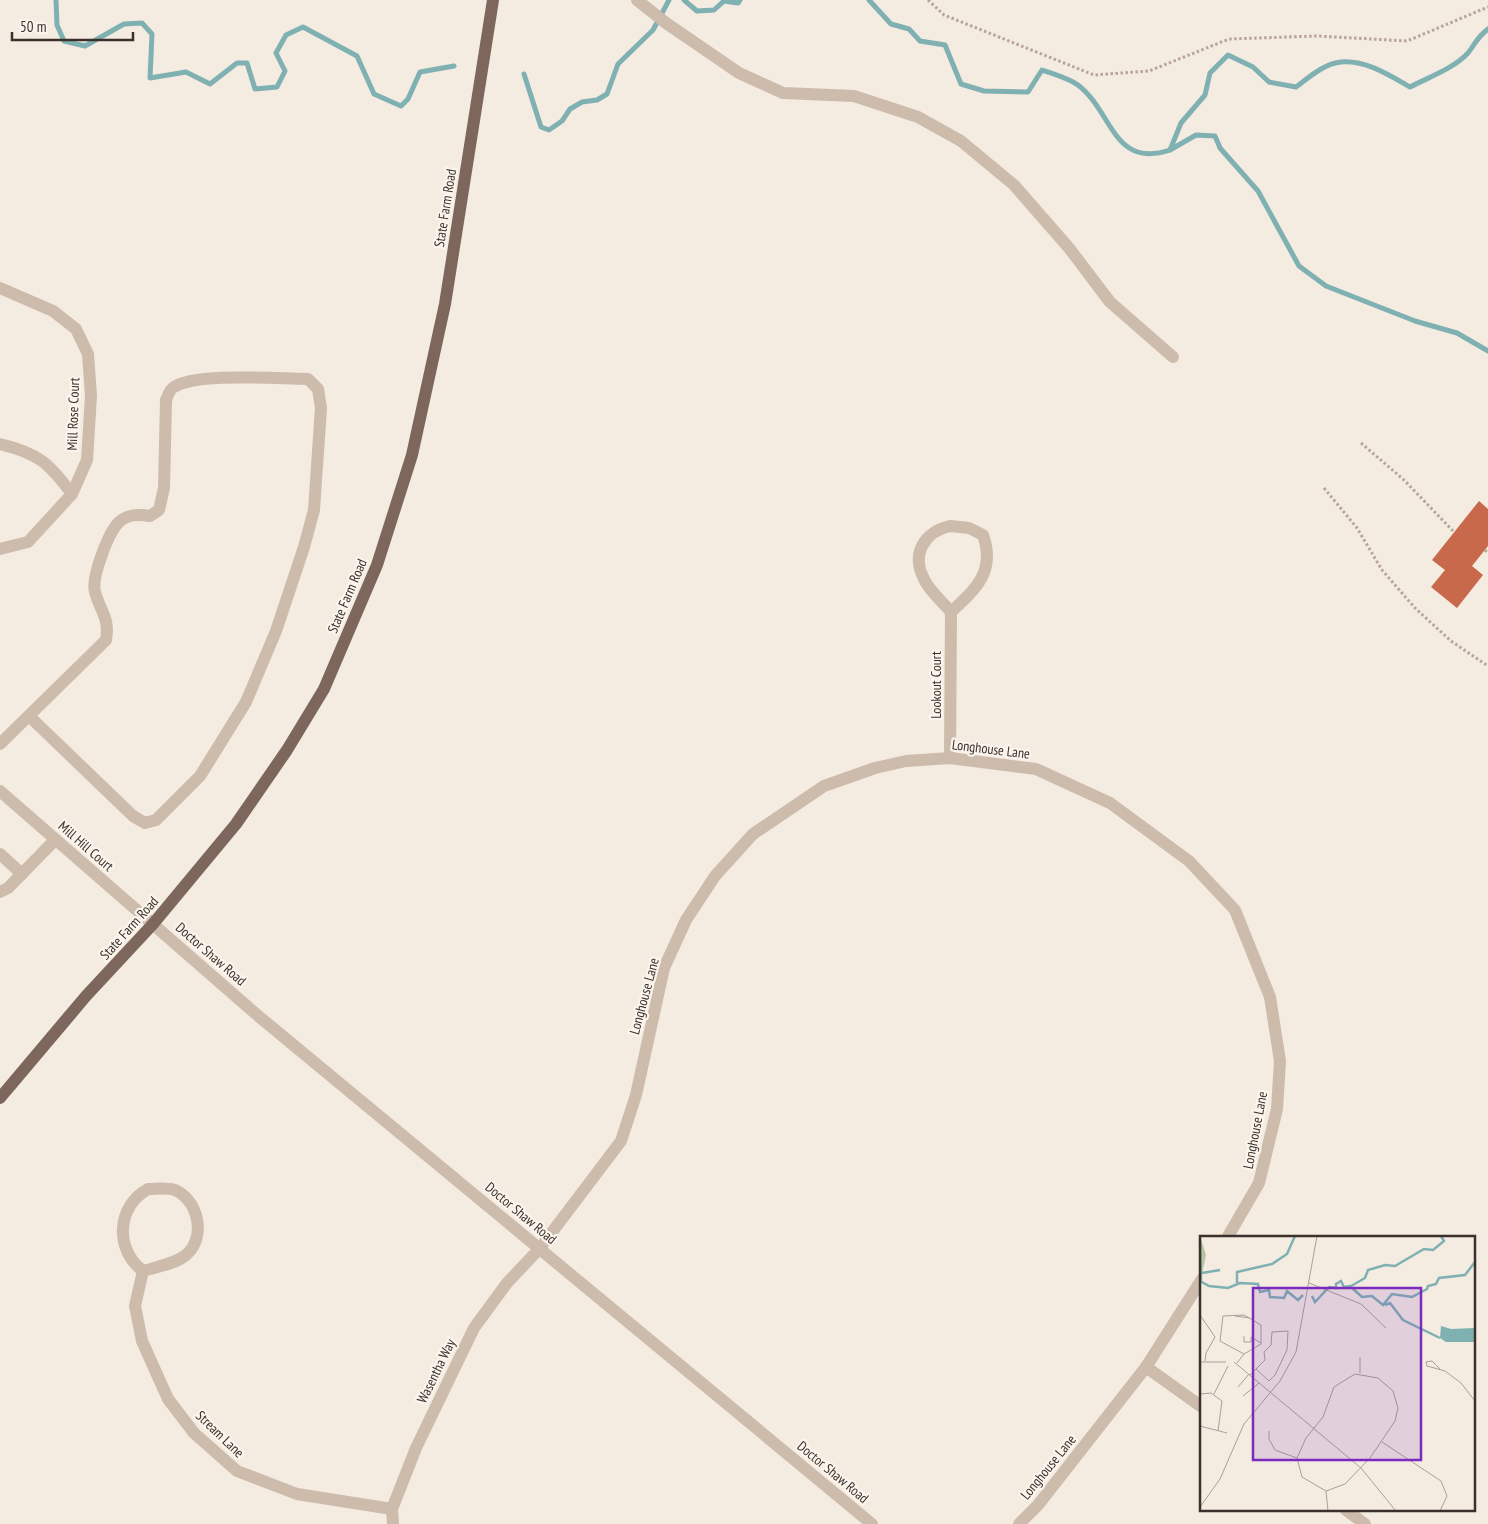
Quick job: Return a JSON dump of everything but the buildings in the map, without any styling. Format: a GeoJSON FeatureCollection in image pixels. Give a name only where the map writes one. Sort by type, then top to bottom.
{"type":"FeatureCollection","features":[{"type":"Feature","properties":{"kind":"main road","name":"State Farm Road"},"geometry":{"type":"LineString","coordinates":[[0,1098],[86,996],[153,924],[236,824],[287,750],[324,689],[377,565],[412,455],[445,304],[492,0]]}},
{"type":"Feature","properties":{"kind":"street"},"geometry":{"type":"LineString","coordinates":[[637,0],[650,8],[666,23],[738,73],[783,93],[854,96],[918,117],[961,141],[1014,185],[1069,248],[1110,302],[1174,357]]}},
{"type":"Feature","properties":{"kind":"street","name":"Mill Rose Court"},"geometry":{"type":"LineString","coordinates":[[0,288],[53,311],[76,329],[88,354],[90,396],[86,460],[72,494],[28,542],[0,549]]}},
{"type":"Feature","properties":{"kind":"street"},"geometry":{"type":"LineString","coordinates":[[0,744],[106,640],[108,628],[94,590],[98,565],[111,533],[119,522],[135,514],[150,516],[159,510],[164,488],[166,400],[172,388],[182,383],[205,379],[308,379],[318,389],[321,408],[314,510],[304,547],[276,631],[246,702],[200,776],[156,820],[144,823],[133,816],[29,716]]}},
{"type":"Feature","properties":{"kind":"street"},"geometry":{"type":"LineString","coordinates":[[0,444],[26,450],[53,468],[72,494]]}},
{"type":"Feature","properties":{"kind":"street"},"geometry":{"type":"LineString","coordinates":[[950,526],[969,528],[983,535],[987,547],[988,560],[984,575],[970,595],[951,612],[924,580],[920,570],[920,550],[924,540],[938,529],[950,526]]}},
{"type":"Feature","properties":{"kind":"street","name":"Lookout Court"},"geometry":{"type":"LineString","coordinates":[[950,758],[951,612]]}},
{"type":"Feature","properties":{"kind":"street","name":"Longhouse Lane"},"geometry":{"type":"LineString","coordinates":[[540,1248],[621,1141],[636,1095],[664,968],[684,923],[715,876],[753,834],[824,786],[875,768],[906,761],[950,758],[1036,769],[1110,803],[1189,862],[1235,910],[1270,997],[1280,1061],[1277,1109],[1259,1183],[1228,1236]]}},
{"type":"Feature","properties":{"kind":"street","name":"Mill Hill Court"},"geometry":{"type":"LineString","coordinates":[[0,791],[153,924]]}},
{"type":"Feature","properties":{"kind":"street"},"geometry":{"type":"LineString","coordinates":[[0,892],[22,874],[55,840]]}},
{"type":"Feature","properties":{"kind":"street"},"geometry":{"type":"LineString","coordinates":[[0,854],[22,874]]}},
{"type":"Feature","properties":{"kind":"street","name":"Doctor Shaw Road"},"geometry":{"type":"LineString","coordinates":[[153,924],[256,1014],[872,1524]]}},
{"type":"Feature","properties":{"kind":"street"},"geometry":{"type":"LineString","coordinates":[[148,1189],[173,1189],[184,1195],[194,1205],[197,1220],[197,1236],[186,1255],[143,1271],[129,1256],[124,1241],[125,1216],[128,1205],[136,1196],[148,1189]]}},
{"type":"Feature","properties":{"kind":"street","name":"Wasentha Way"},"geometry":{"type":"LineString","coordinates":[[393,1524],[392,1509],[416,1448],[474,1328],[507,1283],[540,1248]]}},
{"type":"Feature","properties":{"kind":"street","name":"Stream Lane"},"geometry":{"type":"LineString","coordinates":[[143,1271],[135,1306],[142,1341],[168,1399],[194,1433],[237,1471],[297,1494],[392,1509]]}},
{"type":"Feature","properties":{"kind":"street","name":"Longhouse Lane"},"geometry":{"type":"LineString","coordinates":[[1019,1524],[1038,1505],[1146,1367],[1200,1282]]}},
{"type":"Feature","properties":{"kind":"street"},"geometry":{"type":"LineString","coordinates":[[1146,1367],[1200,1406]]}},
{"type":"Feature","properties":{"kind":"street"},"geometry":{"type":"LineString","coordinates":[[1349,1512],[1365,1524]]}},
{"type":"Feature","properties":{"kind":"path"},"geometry":{"type":"LineString","coordinates":[[928,0],[944,15],[1094,75],[1149,71],[1229,38],[1317,36],[1407,41],[1488,7]]}},
{"type":"Feature","properties":{"kind":"path"},"geometry":{"type":"LineString","coordinates":[[1361,443],[1404,480],[1454,532]]}},
{"type":"Feature","properties":{"kind":"path"},"geometry":{"type":"LineString","coordinates":[[1324,488],[1357,528],[1382,570],[1415,608],[1451,641],[1488,666]]}},
{"type":"Feature","properties":{"kind":"path"},"geometry":{"type":"LineString","coordinates":[[1485,550],[1488,553]]}},
{"type":"Feature","properties":{"kind":"waterway"},"geometry":{"type":"LineString","coordinates":[[56,0],[57,25],[64,41],[85,46],[124,24],[142,23],[152,34],[150,78],[186,72],[210,84],[237,63],[247,63],[255,89],[277,87],[285,71],[276,53],[286,35],[303,27],[357,56],[374,94],[401,106],[408,99],[420,72],[454,66]]}},
{"type":"Feature","properties":{"kind":"waterway"},"geometry":{"type":"LineString","coordinates":[[524,74],[541,127],[549,130],[562,121],[570,109],[582,102],[597,100],[607,94],[618,64],[653,30],[669,0]]}},
{"type":"Feature","properties":{"kind":"waterway"},"geometry":{"type":"LineString","coordinates":[[684,0],[697,11],[714,10],[724,1],[738,3],[740,0]]}},
{"type":"Feature","properties":{"kind":"waterway"},"geometry":{"type":"LineString","coordinates":[[869,0],[891,24],[909,29],[920,41],[945,45],[961,84],[984,91],[1028,92],[1042,70],[1060,76],[1078,85],[1090,96],[1116,135],[1125,145],[1136,152],[1151,154],[1170,150],[1181,123],[1205,95],[1210,73],[1228,55],[1253,67],[1269,82],[1296,87],[1323,68],[1341,62],[1359,63],[1368,66],[1386,73],[1410,87],[1462,59],[1488,29]]}},
{"type":"Feature","properties":{"kind":"waterway"},"geometry":{"type":"LineString","coordinates":[[1170,150],[1196,135],[1215,136],[1220,148],[1258,191],[1299,266],[1326,286],[1415,321],[1457,333],[1488,351]]}}]}
